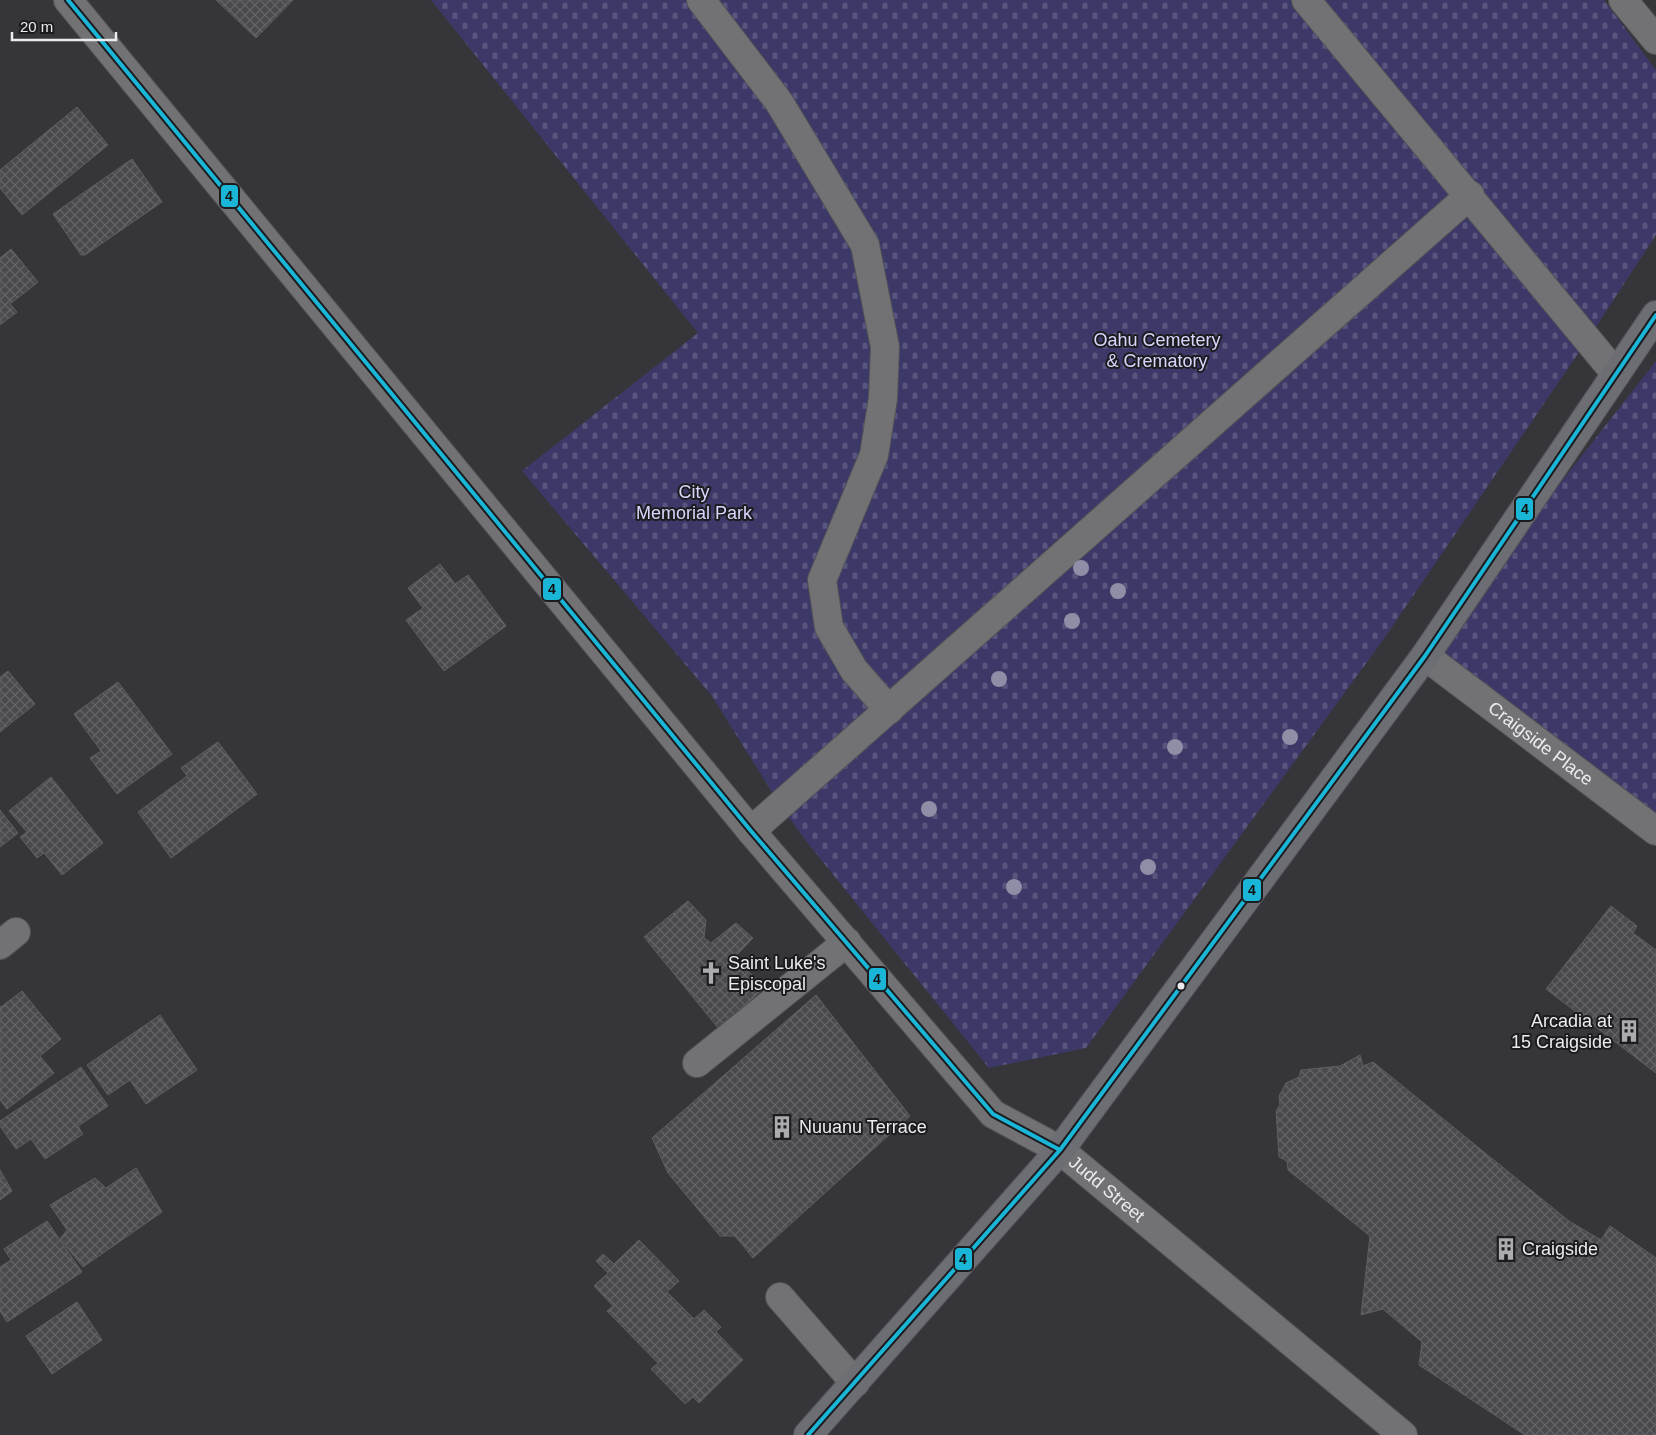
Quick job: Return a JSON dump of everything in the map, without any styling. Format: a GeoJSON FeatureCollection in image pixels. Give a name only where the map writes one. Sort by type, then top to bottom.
{"type":"FeatureCollection","features":[{"type":"Feature","properties":{"kind":"main road"},"geometry":{"type":"LineString","coordinates":[[808,1435],[1060,1150],[1425,656],[1656,315]]}},
{"type":"Feature","properties":{"kind":"street","name":"Judd Street"},"geometry":{"type":"LineString","coordinates":[[68,0],[751,831],[993,1114],[1060,1150],[1403,1435]]}},
{"type":"Feature","properties":{"kind":"street"},"geometry":{"type":"LineString","coordinates":[[702,0],[779,102],[865,245],[885,347],[883,398],[874,455],[822,580],[829,628],[854,670],[889,710]]}},
{"type":"Feature","properties":{"kind":"street"},"geometry":{"type":"LineString","coordinates":[[1306,0],[1470,195],[1616,374]]}},
{"type":"Feature","properties":{"kind":"street"},"geometry":{"type":"LineString","coordinates":[[1623,0],[1656,40]]}},
{"type":"Feature","properties":{"kind":"street"},"geometry":{"type":"LineString","coordinates":[[751,831],[1470,195]]}},
{"type":"Feature","properties":{"kind":"street","name":"Craigside Place"},"geometry":{"type":"LineString","coordinates":[[1425,656],[1656,831]]}},
{"type":"Feature","properties":{"kind":"street"},"geometry":{"type":"LineString","coordinates":[[697,1063],[847,942]]}},
{"type":"Feature","properties":{"kind":"street"},"geometry":{"type":"LineString","coordinates":[[780,1297],[855,1383]]}},
{"type":"Feature","properties":{"kind":"green space","name":"Oahu Cemetery & Crematory"},"geometry":{"type":"Polygon","coordinates":[[[431,0],[1604,0],[1656,70],[1656,235],[1588,339],[1383,640],[1086,1048],[989,1068],[806,841],[780,805],[712,696],[522,471],[698,333],[431,0]]]}},
{"type":"Feature","properties":{"kind":"green space"},"geometry":{"type":"Polygon","coordinates":[[[1656,361],[1656,831],[1425,656],[1656,361]]]}},
{"type":"Feature","properties":{"kind":"building"},"geometry":{"type":"Polygon","coordinates":[[[216,0],[293,0],[256,38],[216,0]]]}},
{"type":"Feature","properties":{"kind":"building"},"geometry":{"type":"Polygon","coordinates":[[[77,107],[108,145],[22,215],[0,188],[0,170],[77,107]]]}},
{"type":"Feature","properties":{"kind":"building"},"geometry":{"type":"Polygon","coordinates":[[[132,159],[162,202],[85,255],[81,255],[53,214],[132,159]]]}},
{"type":"Feature","properties":{"kind":"building"},"geometry":{"type":"Polygon","coordinates":[[[11,249],[38,282],[10,304],[17,312],[0,325],[0,258],[11,249]]]}},
{"type":"Feature","properties":{"kind":"building"},"geometry":{"type":"Polygon","coordinates":[[[440,564],[455,584],[468,575],[506,626],[444,671],[406,620],[423,608],[408,588],[440,564]]]}},
{"type":"Feature","properties":{"kind":"building"},"geometry":{"type":"Polygon","coordinates":[[[8,671],[35,704],[0,732],[0,677],[8,671]]]}},
{"type":"Feature","properties":{"kind":"building"},"geometry":{"type":"Polygon","coordinates":[[[118,682],[172,754],[117,794],[90,758],[101,751],[74,714],[118,682]]]}},
{"type":"Feature","properties":{"kind":"building"},"geometry":{"type":"Polygon","coordinates":[[[218,742],[257,794],[171,858],[138,812],[187,776],[181,768],[218,742]]]}},
{"type":"Feature","properties":{"kind":"building"},"geometry":{"type":"Polygon","coordinates":[[[51,777],[103,843],[62,875],[44,853],[37,858],[20,837],[27,832],[9,811],[51,777]]]}},
{"type":"Feature","properties":{"kind":"building"},"geometry":{"type":"Polygon","coordinates":[[[0,810],[18,833],[0,847],[0,810]]]}},
{"type":"Feature","properties":{"kind":"building","name":"Saint Luke's Episcopal"},"geometry":{"type":"Polygon","coordinates":[[[688,901],[706,920],[704,938],[711,943],[736,923],[753,938],[734,958],[765,987],[719,1029],[644,937],[688,901]]]}},
{"type":"Feature","properties":{"kind":"building","name":"Arcadia at 15 Craigside"},"geometry":{"type":"Polygon","coordinates":[[[1611,906],[1637,926],[1633,933],[1656,950],[1656,1073],[1546,989],[1611,906]]]}},
{"type":"Feature","properties":{"kind":"building"},"geometry":{"type":"Polygon","coordinates":[[[22,991],[61,1039],[40,1056],[54,1073],[7,1109],[0,1100],[0,1006],[22,991]]]}},
{"type":"Feature","properties":{"kind":"building","name":"Nuuanu Terrace"},"geometry":{"type":"Polygon","coordinates":[[[816,995],[910,1116],[753,1258],[735,1236],[720,1236],[668,1173],[652,1138],[816,995]]]}},
{"type":"Feature","properties":{"kind":"building"},"geometry":{"type":"Polygon","coordinates":[[[160,1015],[197,1070],[146,1104],[130,1080],[108,1095],[87,1065],[160,1015]]]}},
{"type":"Feature","properties":{"kind":"building","name":"Craigside"},"geometry":{"type":"Polygon","coordinates":[[[1360,1055],[1363,1066],[1373,1062],[1569,1221],[1601,1240],[1610,1226],[1656,1258],[1656,1435],[1525,1435],[1419,1365],[1422,1342],[1383,1309],[1361,1315],[1370,1236],[1288,1170],[1287,1161],[1279,1157],[1276,1111],[1280,1105],[1279,1096],[1286,1083],[1299,1077],[1301,1070],[1340,1066],[1360,1055]]]}},
{"type":"Feature","properties":{"kind":"building"},"geometry":{"type":"Polygon","coordinates":[[[81,1067],[108,1106],[78,1126],[83,1134],[45,1159],[31,1139],[16,1149],[0,1126],[0,1121],[81,1067]]]}},
{"type":"Feature","properties":{"kind":"building"},"geometry":{"type":"Polygon","coordinates":[[[136,1168],[162,1212],[83,1267],[60,1239],[67,1230],[50,1205],[95,1178],[106,1188],[136,1168]]]}},
{"type":"Feature","properties":{"kind":"building"},"geometry":{"type":"Polygon","coordinates":[[[0,1170],[12,1191],[0,1200],[0,1170]]]}},
{"type":"Feature","properties":{"kind":"building"},"geometry":{"type":"Polygon","coordinates":[[[47,1221],[82,1272],[7,1322],[0,1311],[0,1267],[11,1260],[4,1249],[47,1221]]]}},
{"type":"Feature","properties":{"kind":"building"},"geometry":{"type":"Polygon","coordinates":[[[639,1240],[679,1281],[667,1292],[694,1319],[704,1310],[721,1327],[716,1332],[743,1360],[699,1403],[693,1397],[685,1404],[651,1369],[658,1363],[607,1311],[613,1306],[594,1286],[608,1273],[596,1261],[603,1254],[614,1264],[639,1240]]]}},
{"type":"Feature","properties":{"kind":"building"},"geometry":{"type":"Polygon","coordinates":[[[77,1302],[102,1340],[52,1374],[26,1336],[77,1302]]]}},
{"type":"Feature","properties":{"kind":"transit line","name":"4"},"geometry":{"type":"LineString","coordinates":[[68,0],[751,831],[993,1114],[1060,1150]]}},
{"type":"Feature","properties":{"kind":"transit line","name":"4"},"geometry":{"type":"LineString","coordinates":[[808,1435],[1060,1150],[1425,656],[1656,315]]}},
{"type":"Feature","properties":{"kind":"place","name":"Saint Luke's Episcopal"},"geometry":{"type":"Point","coordinates":[711,973]}},
{"type":"Feature","properties":{"kind":"place","name":"Arcadia at 15 Craigside"},"geometry":{"type":"Point","coordinates":[1629,1031]}},
{"type":"Feature","properties":{"kind":"place","name":"Nuuanu Terrace"},"geometry":{"type":"Point","coordinates":[782,1127]}},
{"type":"Feature","properties":{"kind":"place","name":"Craigside"},"geometry":{"type":"Point","coordinates":[1506,1249]}},
{"type":"Feature","properties":{"kind":"park label","name":"City Memorial Park"},"geometry":{"type":"Point","coordinates":[694,502]}}]}
